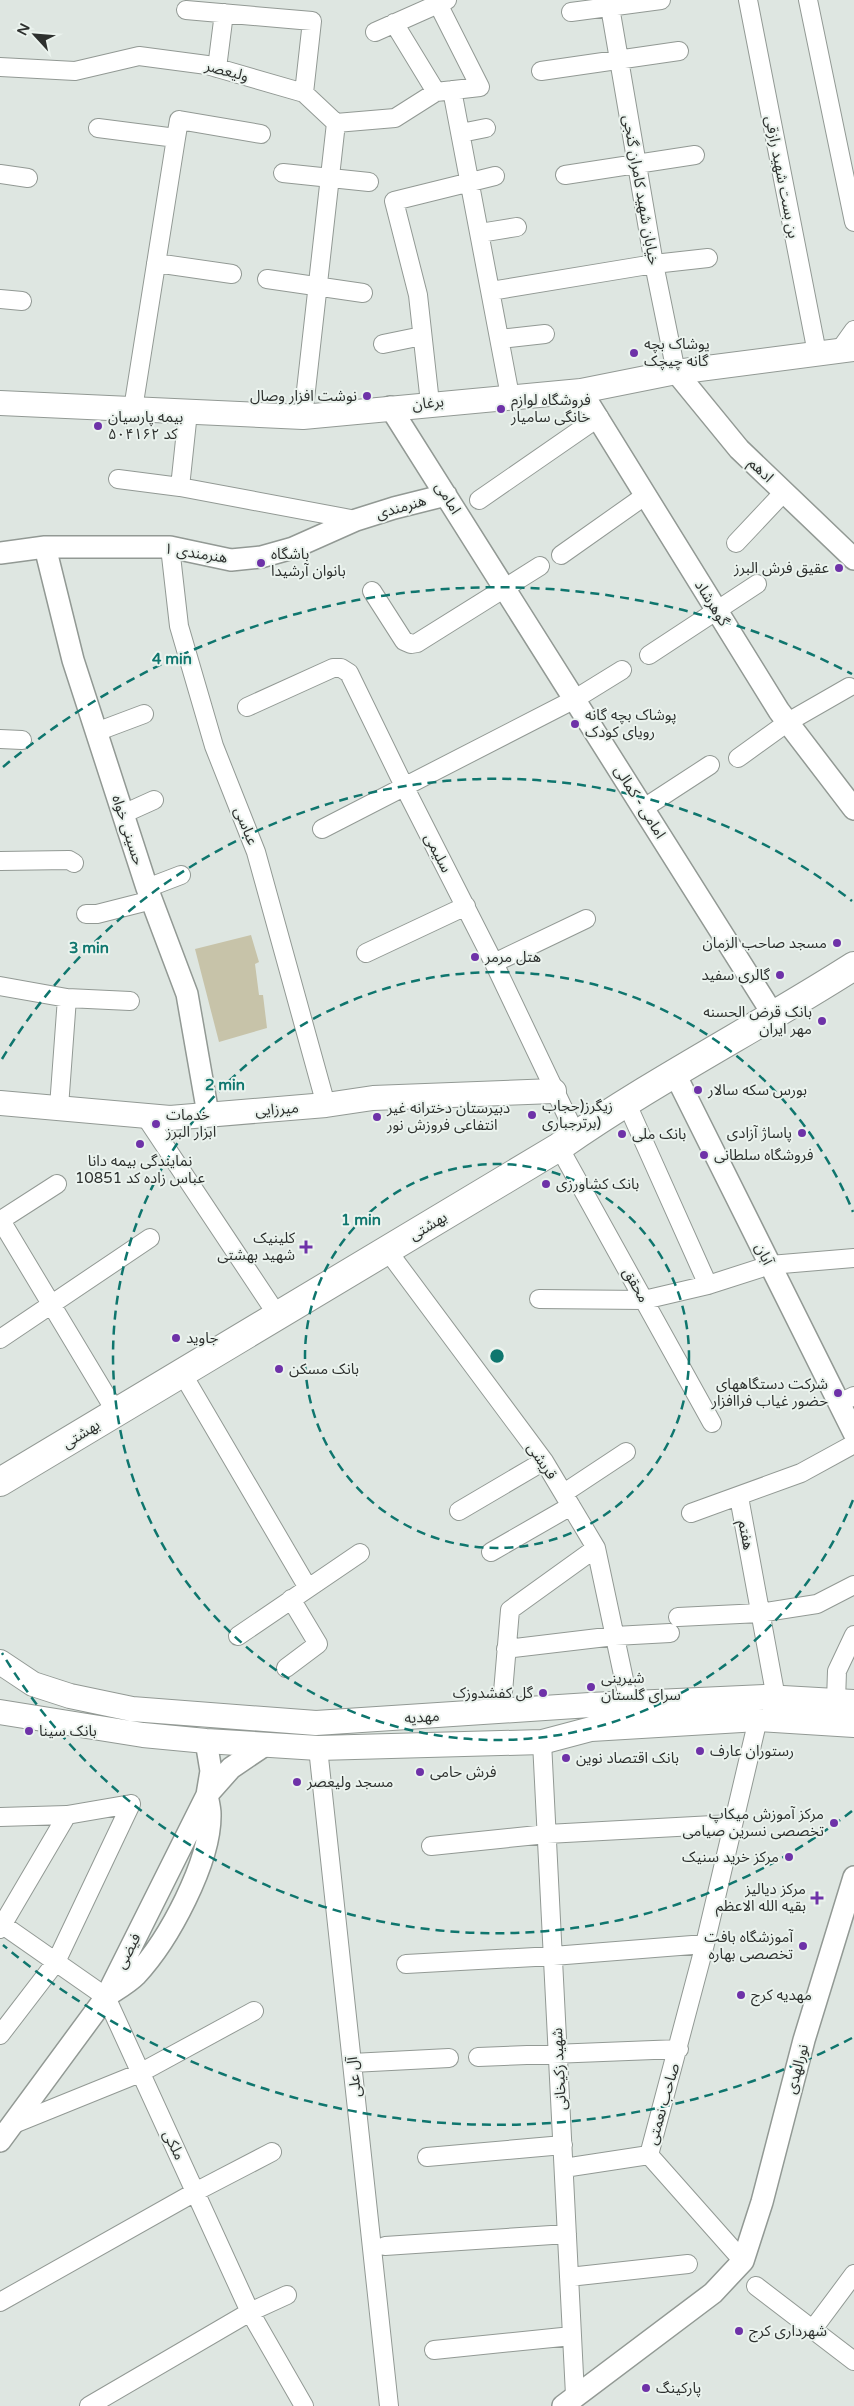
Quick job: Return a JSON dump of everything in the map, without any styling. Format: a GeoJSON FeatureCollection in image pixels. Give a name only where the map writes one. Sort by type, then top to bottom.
{"type":"FeatureCollection","features":[{"type":"Feature","properties":{"kind":"main road","name":"برغان"},"geometry":{"type":"LineString","coordinates":[[0,403],[303,417],[430,403],[581,390],[676,372],[837,351]]}},
{"type":"Feature","properties":{"kind":"main road","name":"بهشتی"},"geometry":{"type":"LineString","coordinates":[[0,1482],[568,1141],[854,966]]}},
{"type":"Feature","properties":{"kind":"main road","name":"میرزایی"},"geometry":{"type":"LineString","coordinates":[[0,1103],[170,1118],[326,1105],[373,1098],[554,1091]]}},
{"type":"Feature","properties":{"kind":"main road","name":"مهدیه"},"geometry":{"type":"LineString","coordinates":[[0,1662],[18,1676],[39,1686],[70,1696],[132,1709],[316,1724],[629,1703],[776,1698],[845,1701]]}},
{"type":"Feature","properties":{"kind":"main road","name":"مهدیه"},"geometry":{"type":"LineString","coordinates":[[0,1712],[108,1730],[206,1741],[318,1748],[542,1742],[591,1729],[758,1719],[854,1725]]}},
{"type":"Feature","properties":{"kind":"street"},"geometry":{"type":"LineString","coordinates":[[571,12],[628,2],[662,0]]}},
{"type":"Feature","properties":{"kind":"street","name":"بن بست شهید رازقی"},"geometry":{"type":"LineString","coordinates":[[748,0],[837,351]]}},
{"type":"Feature","properties":{"kind":"street"},"geometry":{"type":"LineString","coordinates":[[808,0],[854,222]]}},
{"type":"Feature","properties":{"kind":"street"},"geometry":{"type":"LineString","coordinates":[[303,417],[336,123],[395,118],[444,91],[480,88],[441,1],[375,32]]}},
{"type":"Feature","properties":{"kind":"street","name":"خیابان شهید کامران گنجی"},"geometry":{"type":"LineString","coordinates":[[610,6],[654,264],[676,372]]}},
{"type":"Feature","properties":{"kind":"street"},"geometry":{"type":"LineString","coordinates":[[186,10],[312,21],[304,94]]}},
{"type":"Feature","properties":{"kind":"street"},"geometry":{"type":"LineString","coordinates":[[217,68],[224,13]]}},
{"type":"Feature","properties":{"kind":"street"},"geometry":{"type":"LineString","coordinates":[[394,23],[444,91],[461,133],[510,396]]}},
{"type":"Feature","properties":{"kind":"street"},"geometry":{"type":"LineString","coordinates":[[541,71],[679,51]]}},
{"type":"Feature","properties":{"kind":"street","name":"ولیعصر"},"geometry":{"type":"LineString","coordinates":[[0,68],[75,72],[139,56],[217,68],[304,94],[336,123]]}},
{"type":"Feature","properties":{"kind":"street"},"geometry":{"type":"LineString","coordinates":[[133,409],[179,120],[261,134]]}},
{"type":"Feature","properties":{"kind":"street"},"geometry":{"type":"LineString","coordinates":[[98,128],[176,138]]}},
{"type":"Feature","properties":{"kind":"street"},"geometry":{"type":"LineString","coordinates":[[461,133],[486,128]]}},
{"type":"Feature","properties":{"kind":"street"},"geometry":{"type":"LineString","coordinates":[[565,175],[696,155]]}},
{"type":"Feature","properties":{"kind":"street"},"geometry":{"type":"LineString","coordinates":[[283,173],[370,182]]}},
{"type":"Feature","properties":{"kind":"street"},"geometry":{"type":"LineString","coordinates":[[0,174],[28,178]]}},
{"type":"Feature","properties":{"kind":"street"},"geometry":{"type":"LineString","coordinates":[[430,403],[418,296],[394,201],[495,176]]}},
{"type":"Feature","properties":{"kind":"street"},"geometry":{"type":"LineString","coordinates":[[480,233],[516,227]]}},
{"type":"Feature","properties":{"kind":"street"},"geometry":{"type":"LineString","coordinates":[[490,291],[654,264],[708,258]]}},
{"type":"Feature","properties":{"kind":"street"},"geometry":{"type":"LineString","coordinates":[[156,263],[232,274]]}},
{"type":"Feature","properties":{"kind":"street"},"geometry":{"type":"LineString","coordinates":[[267,279],[363,293]]}},
{"type":"Feature","properties":{"kind":"street"},"geometry":{"type":"LineString","coordinates":[[0,299],[22,301]]}},
{"type":"Feature","properties":{"kind":"street"},"geometry":{"type":"LineString","coordinates":[[837,351],[854,330]]}},
{"type":"Feature","properties":{"kind":"street"},"geometry":{"type":"LineString","coordinates":[[500,339],[545,334]]}},
{"type":"Feature","properties":{"kind":"street"},"geometry":{"type":"LineString","coordinates":[[383,344],[422,336]]}},
{"type":"Feature","properties":{"kind":"street","name":"ادهم"},"geometry":{"type":"LineString","coordinates":[[676,372],[739,449],[854,559]]}},
{"type":"Feature","properties":{"kind":"street","name":"گوهرشاد"},"geometry":{"type":"LineString","coordinates":[[581,390],[717,611],[788,722],[854,809]]}},
{"type":"Feature","properties":{"kind":"street","name":"امامی"},"geometry":{"type":"LineString","coordinates":[[390,407],[505,589]]}},
{"type":"Feature","properties":{"kind":"street"},"geometry":{"type":"LineString","coordinates":[[180,487],[188,412]]}},
{"type":"Feature","properties":{"kind":"street"},"geometry":{"type":"LineString","coordinates":[[479,500],[599,417]]}},
{"type":"Feature","properties":{"kind":"street"},"geometry":{"type":"LineString","coordinates":[[118,479],[180,487],[356,520]]}},
{"type":"Feature","properties":{"kind":"street"},"geometry":{"type":"LineString","coordinates":[[736,542],[784,492]]}},
{"type":"Feature","properties":{"kind":"street","name":"هنرمندی"},"geometry":{"type":"LineString","coordinates":[[356,520],[446,495]]}},
{"type":"Feature","properties":{"kind":"street"},"geometry":{"type":"LineString","coordinates":[[561,555],[646,495]]}},
{"type":"Feature","properties":{"kind":"street","name":"هنرمندی ۱"},"geometry":{"type":"LineString","coordinates":[[0,554],[45,546],[170,548],[231,560],[261,557],[293,548],[356,520]]}},
{"type":"Feature","properties":{"kind":"street","name":"حسینی خواه"},"geometry":{"type":"LineString","coordinates":[[45,546],[73,660],[149,894],[187,994],[208,1114]]}},
{"type":"Feature","properties":{"kind":"street","name":"عباسی"},"geometry":{"type":"LineString","coordinates":[[170,548],[180,626],[214,746],[256,852],[326,1105]]}},
{"type":"Feature","properties":{"kind":"street"},"geometry":{"type":"LineString","coordinates":[[372,591],[404,641],[411,644],[417,643],[540,566]]}},
{"type":"Feature","properties":{"kind":"street"},"geometry":{"type":"LineString","coordinates":[[649,655],[757,584]]}},
{"type":"Feature","properties":{"kind":"street","name":"امامی - کمالی"},"geometry":{"type":"LineString","coordinates":[[505,589],[774,1016]]}},
{"type":"Feature","properties":{"kind":"street","name":"سلیمی"},"geometry":{"type":"LineString","coordinates":[[247,707],[333,668],[341,668],[349,673],[494,963],[554,1091],[568,1141]]}},
{"type":"Feature","properties":{"kind":"street"},"geometry":{"type":"LineString","coordinates":[[322,829],[405,788],[574,699],[622,670]]}},
{"type":"Feature","properties":{"kind":"street"},"geometry":{"type":"LineString","coordinates":[[738,758],[788,722],[849,687]]}},
{"type":"Feature","properties":{"kind":"street"},"geometry":{"type":"LineString","coordinates":[[96,732],[144,714]]}},
{"type":"Feature","properties":{"kind":"street"},"geometry":{"type":"LineString","coordinates":[[0,739],[22,740]]}},
{"type":"Feature","properties":{"kind":"street"},"geometry":{"type":"LineString","coordinates":[[644,808],[710,765]]}},
{"type":"Feature","properties":{"kind":"street"},"geometry":{"type":"LineString","coordinates":[[123,814],[154,800]]}},
{"type":"Feature","properties":{"kind":"street"},"geometry":{"type":"LineString","coordinates":[[0,861],[69,860],[74,863]]}},
{"type":"Feature","properties":{"kind":"street"},"geometry":{"type":"LineString","coordinates":[[86,914],[97,914],[149,894],[181,875]]}},
{"type":"Feature","properties":{"kind":"street"},"geometry":{"type":"LineString","coordinates":[[366,953],[466,906]]}},
{"type":"Feature","properties":{"kind":"street"},"geometry":{"type":"LineString","coordinates":[[494,963],[586,918]]}},
{"type":"Feature","properties":{"kind":"street"},"geometry":{"type":"LineString","coordinates":[[0,986],[67,998],[130,1001]]}},
{"type":"Feature","properties":{"kind":"street"},"geometry":{"type":"LineString","coordinates":[[59,1107],[67,998]]}},
{"type":"Feature","properties":{"kind":"street","name":"آبان"},"geometry":{"type":"LineString","coordinates":[[675,1074],[770,1265],[846,1399],[854,1433]]}},
{"type":"Feature","properties":{"kind":"street"},"geometry":{"type":"LineString","coordinates":[[627,1104],[708,1285]]}},
{"type":"Feature","properties":{"kind":"street"},"geometry":{"type":"LineString","coordinates":[[144,1116],[278,1316]]}},
{"type":"Feature","properties":{"kind":"street","name":"محقق"},"geometry":{"type":"LineString","coordinates":[[568,1141],[644,1300],[712,1423]]}},
{"type":"Feature","properties":{"kind":"street"},"geometry":{"type":"LineString","coordinates":[[57,1184],[1,1219],[116,1412]]}},
{"type":"Feature","properties":{"kind":"street"},"geometry":{"type":"LineString","coordinates":[[0,1338],[150,1238]]}},
{"type":"Feature","properties":{"kind":"street","name":"قریشی"},"geometry":{"type":"LineString","coordinates":[[387,1250],[544,1461],[596,1548],[629,1703]]}},
{"type":"Feature","properties":{"kind":"street"},"geometry":{"type":"LineString","coordinates":[[539,1299],[644,1300],[708,1285],[770,1265],[854,1258]]}},
{"type":"Feature","properties":{"kind":"street"},"geometry":{"type":"LineString","coordinates":[[182,1374],[308,1588]]}},
{"type":"Feature","properties":{"kind":"street"},"geometry":{"type":"LineString","coordinates":[[691,1512],[802,1473],[854,1444]]}},
{"type":"Feature","properties":{"kind":"street"},"geometry":{"type":"LineString","coordinates":[[491,1552],[567,1500],[626,1452]]}},
{"type":"Feature","properties":{"kind":"street"},"geometry":{"type":"LineString","coordinates":[[459,1511],[544,1461]]}},
{"type":"Feature","properties":{"kind":"street","name":"هفتم"},"geometry":{"type":"LineString","coordinates":[[739,1496],[776,1698]]}},
{"type":"Feature","properties":{"kind":"street"},"geometry":{"type":"LineString","coordinates":[[503,1692],[510,1610],[596,1548]]}},
{"type":"Feature","properties":{"kind":"street"},"geometry":{"type":"LineString","coordinates":[[238,1636],[360,1553]]}},
{"type":"Feature","properties":{"kind":"street"},"geometry":{"type":"LineString","coordinates":[[678,1617],[760,1613],[817,1604],[854,1585]]}},
{"type":"Feature","properties":{"kind":"street"},"geometry":{"type":"LineString","coordinates":[[286,1668],[318,1644],[291,1599]]}},
{"type":"Feature","properties":{"kind":"street"},"geometry":{"type":"LineString","coordinates":[[506,1648],[615,1636],[670,1633]]}},
{"type":"Feature","properties":{"kind":"street"},"geometry":{"type":"LineString","coordinates":[[845,1701],[837,1671],[854,1634]]}},
{"type":"Feature","properties":{"kind":"street","name":"صاحب نعمتی"},"geometry":{"type":"LineString","coordinates":[[743,2261],[649,2155],[679,2049],[758,1719]]}},
{"type":"Feature","properties":{"kind":"street"},"geometry":{"type":"LineString","coordinates":[[0,2141],[106,1997],[135,1976],[157,1949],[188,1896],[206,1840],[210,1814],[207,1795],[211,1772],[206,1741]]}},
{"type":"Feature","properties":{"kind":"street","name":"شهید زکیخانی"},"geometry":{"type":"LineString","coordinates":[[542,1742],[572,2336],[569,2401]]}},
{"type":"Feature","properties":{"kind":"street"},"geometry":{"type":"LineString","coordinates":[[207,1795],[221,1778],[242,1759],[265,1745]]}},
{"type":"Feature","properties":{"kind":"street","name":"آل علی"},"geometry":{"type":"LineString","coordinates":[[318,1748],[388,2406]]}},
{"type":"Feature","properties":{"kind":"street"},"geometry":{"type":"LineString","coordinates":[[0,1817],[67,1816],[131,1804],[56,1962],[0,2035]]}},
{"type":"Feature","properties":{"kind":"street"},"geometry":{"type":"LineString","coordinates":[[67,1816],[1,1925],[106,1997]]}},
{"type":"Feature","properties":{"kind":"street"},"geometry":{"type":"LineString","coordinates":[[432,1846],[547,1834],[732,1824]]}},
{"type":"Feature","properties":{"kind":"street","name":"نورالهدی"},"geometry":{"type":"LineString","coordinates":[[743,2261],[762,2202],[804,2040],[850,1906],[854,1877]]}},
{"type":"Feature","properties":{"kind":"street"},"geometry":{"type":"LineString","coordinates":[[406,1964],[553,1956],[705,1944]]}},
{"type":"Feature","properties":{"kind":"street","name":"ملکی"},"geometry":{"type":"LineString","coordinates":[[106,1997],[197,2191],[250,2312],[304,2406]]}},
{"type":"Feature","properties":{"kind":"street"},"geometry":{"type":"LineString","coordinates":[[14,2124],[140,2073],[254,2011]]}},
{"type":"Feature","properties":{"kind":"street"},"geometry":{"type":"LineString","coordinates":[[478,2057],[558,2052],[679,2049]]}},
{"type":"Feature","properties":{"kind":"street"},"geometry":{"type":"LineString","coordinates":[[352,2063],[449,2058]]}},
{"type":"Feature","properties":{"kind":"street"},"geometry":{"type":"LineString","coordinates":[[427,2157],[563,2145]]}},
{"type":"Feature","properties":{"kind":"street"},"geometry":{"type":"LineString","coordinates":[[0,2302],[197,2191],[272,2152]]}},
{"type":"Feature","properties":{"kind":"street"},"geometry":{"type":"LineString","coordinates":[[564,2168],[649,2155]]}},
{"type":"Feature","properties":{"kind":"street"},"geometry":{"type":"LineString","coordinates":[[385,2246],[567,2234]]}},
{"type":"Feature","properties":{"kind":"street"},"geometry":{"type":"LineString","coordinates":[[569,2401],[713,2293],[743,2261]]}},
{"type":"Feature","properties":{"kind":"street"},"geometry":{"type":"LineString","coordinates":[[569,2277],[688,2264]]}},
{"type":"Feature","properties":{"kind":"street"},"geometry":{"type":"LineString","coordinates":[[813,2329],[854,2274]]}},
{"type":"Feature","properties":{"kind":"street"},"geometry":{"type":"LineString","coordinates":[[756,2286],[854,2361]]}},
{"type":"Feature","properties":{"kind":"street"},"geometry":{"type":"LineString","coordinates":[[90,2406],[250,2312],[287,2294]]}},
{"type":"Feature","properties":{"kind":"street"},"geometry":{"type":"LineString","coordinates":[[434,2350],[572,2336]]}},
{"type":"Feature","properties":{"kind":"shaded area"},"geometry":{"type":"Polygon","coordinates":[[[251,935],[259,962],[255,964],[259,995],[263,995],[267,1028],[219,1042],[195,949],[251,935]]]}},
{"type":"Feature","properties":{"kind":"place","name":"پوشاک بچه گانه چیچک"},"geometry":{"type":"Point","coordinates":[634,353]}},
{"type":"Feature","properties":{"kind":"place","name":"نوشت افزار وصال"},"geometry":{"type":"Point","coordinates":[367,396]}},
{"type":"Feature","properties":{"kind":"place","name":"فروشگاه لوازم خانگی سامیار"},"geometry":{"type":"Point","coordinates":[501,409]}},
{"type":"Feature","properties":{"kind":"place","name":"بیمه پارسیان کد ۵۰۴۱۶۲"},"geometry":{"type":"Point","coordinates":[98,426]}},
{"type":"Feature","properties":{"kind":"place","name":"باشگاه بانوان آرشیدا"},"geometry":{"type":"Point","coordinates":[261,563]}},
{"type":"Feature","properties":{"kind":"place","name":"عقیق فرش البرز"},"geometry":{"type":"Point","coordinates":[839,568]}},
{"type":"Feature","properties":{"kind":"place","name":"پوشاک بچه گانه رویای کودک"},"geometry":{"type":"Point","coordinates":[575,724]}},
{"type":"Feature","properties":{"kind":"place","name":"مسجد صاحب الزمان"},"geometry":{"type":"Point","coordinates":[837,943]}},
{"type":"Feature","properties":{"kind":"place","name":"هتل مرمر"},"geometry":{"type":"Point","coordinates":[475,957]}},
{"type":"Feature","properties":{"kind":"place","name":"گالری سفید"},"geometry":{"type":"Point","coordinates":[780,975]}},
{"type":"Feature","properties":{"kind":"place","name":"بانک قرض الحسنه مهر ایران"},"geometry":{"type":"Point","coordinates":[822,1021]}},
{"type":"Feature","properties":{"kind":"place","name":"بورس سکه سالار"},"geometry":{"type":"Point","coordinates":[698,1090]}},
{"type":"Feature","properties":{"kind":"place","name":"زیگرز(حجاب برترجباری)"},"geometry":{"type":"Point","coordinates":[532,1115]}},
{"type":"Feature","properties":{"kind":"place","name":"دبیرستان دخترانه غیر انتفاعی فروزش نور"},"geometry":{"type":"Point","coordinates":[377,1117]}},
{"type":"Feature","properties":{"kind":"place","name":"خدمات ابزار البرز"},"geometry":{"type":"Point","coordinates":[156,1124]}},
{"type":"Feature","properties":{"kind":"place","name":"پاساژ آزادی"},"geometry":{"type":"Point","coordinates":[802,1133]}},
{"type":"Feature","properties":{"kind":"place","name":"بانک ملی"},"geometry":{"type":"Point","coordinates":[622,1134]}},
{"type":"Feature","properties":{"kind":"place","name":"نمایندگی بیمه دانا عباس زاده کد 10851"},"geometry":{"type":"Point","coordinates":[140,1144]}},
{"type":"Feature","properties":{"kind":"place","name":"فروشگاه سلطانی"},"geometry":{"type":"Point","coordinates":[704,1155]}},
{"type":"Feature","properties":{"kind":"place","name":"بانک کشاورزی"},"geometry":{"type":"Point","coordinates":[546,1184]}},
{"type":"Feature","properties":{"kind":"place","name":"کلینیک شهید بهشتی"},"geometry":{"type":"Point","coordinates":[306,1247]}},
{"type":"Feature","properties":{"kind":"place","name":"جاوید"},"geometry":{"type":"Point","coordinates":[176,1338]}},
{"type":"Feature","properties":{"kind":"place","name":"بانک مسکن"},"geometry":{"type":"Point","coordinates":[279,1369]}},
{"type":"Feature","properties":{"kind":"place","name":"شرکت دستگاههای حضور غیاب فراافزار"},"geometry":{"type":"Point","coordinates":[838,1393]}},
{"type":"Feature","properties":{"kind":"place","name":"شیرینی سرای گلستان"},"geometry":{"type":"Point","coordinates":[591,1687]}},
{"type":"Feature","properties":{"kind":"place","name":"گل کفشدوزک"},"geometry":{"type":"Point","coordinates":[543,1693]}},
{"type":"Feature","properties":{"kind":"place","name":"بانک سینا"},"geometry":{"type":"Point","coordinates":[29,1731]}},
{"type":"Feature","properties":{"kind":"place","name":"رستوران عارف"},"geometry":{"type":"Point","coordinates":[700,1751]}},
{"type":"Feature","properties":{"kind":"place","name":"بانک اقتصاد نوین"},"geometry":{"type":"Point","coordinates":[566,1758]}},
{"type":"Feature","properties":{"kind":"place","name":"فرش حامی"},"geometry":{"type":"Point","coordinates":[420,1772]}},
{"type":"Feature","properties":{"kind":"place","name":"مسجد ولیعصر"},"geometry":{"type":"Point","coordinates":[297,1782]}},
{"type":"Feature","properties":{"kind":"place","name":"مرکز آموزش میکاپ تخصصی نسرین صیامی"},"geometry":{"type":"Point","coordinates":[834,1823]}},
{"type":"Feature","properties":{"kind":"place","name":"مرکز خرید سنیک"},"geometry":{"type":"Point","coordinates":[789,1857]}},
{"type":"Feature","properties":{"kind":"place","name":"مرکز دیالیز بقیه الله الاعظم"},"geometry":{"type":"Point","coordinates":[817,1898]}},
{"type":"Feature","properties":{"kind":"place","name":"آموزشگاه بافت تخصصی بهاره"},"geometry":{"type":"Point","coordinates":[803,1946]}},
{"type":"Feature","properties":{"kind":"place","name":"مهدیه کرج"},"geometry":{"type":"Point","coordinates":[741,1995]}},
{"type":"Feature","properties":{"kind":"place","name":"شهرداری کرج"},"geometry":{"type":"Point","coordinates":[739,2331]}},
{"type":"Feature","properties":{"kind":"place","name":"پارکینگ"},"geometry":{"type":"Point","coordinates":[646,2388]}}]}
